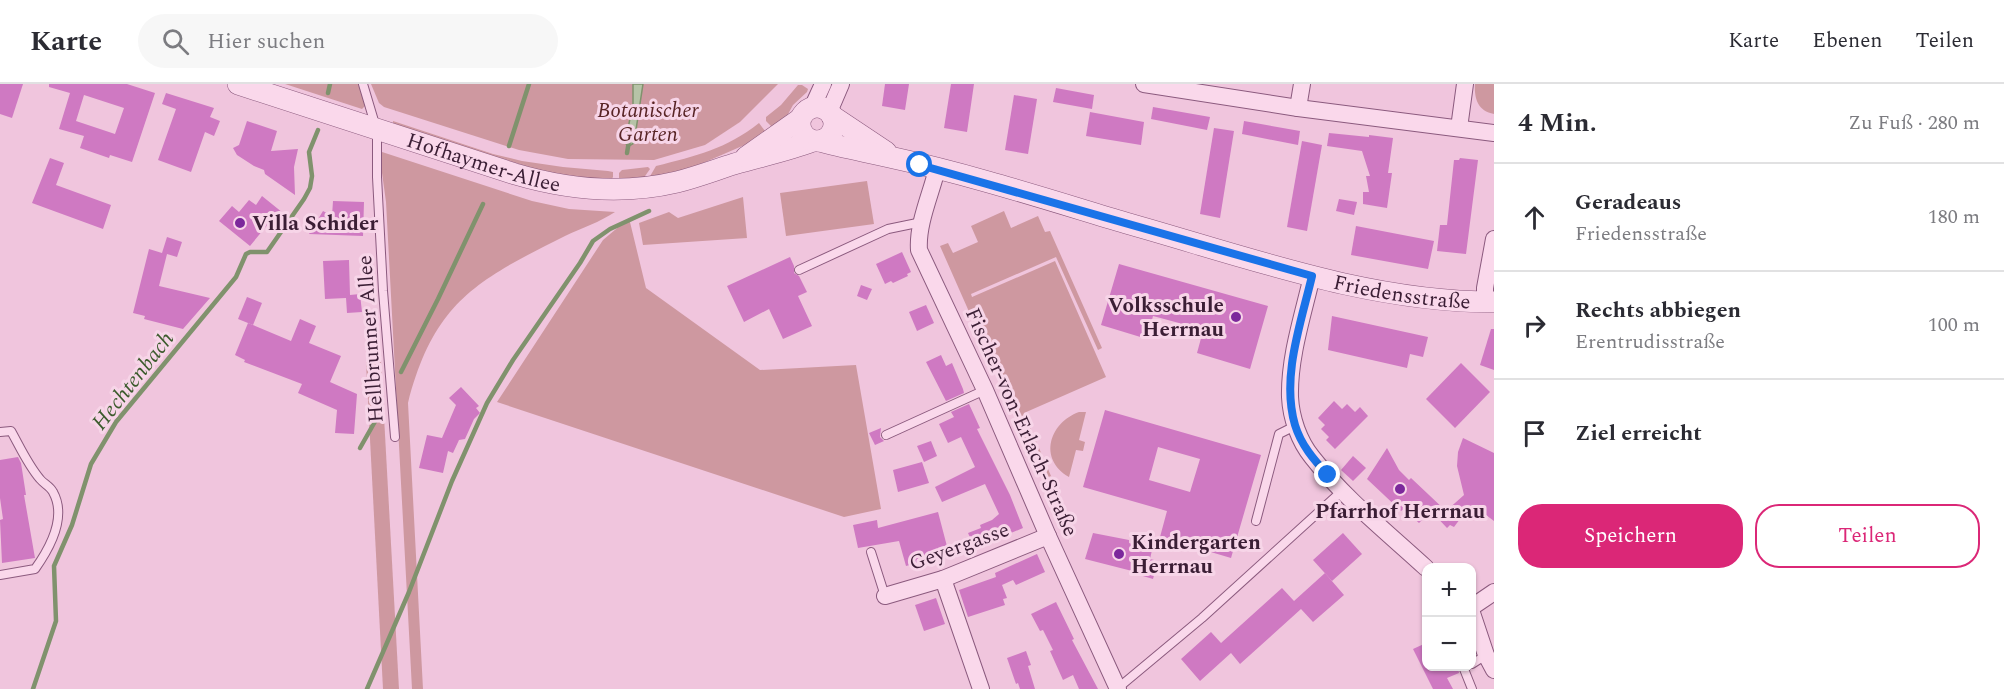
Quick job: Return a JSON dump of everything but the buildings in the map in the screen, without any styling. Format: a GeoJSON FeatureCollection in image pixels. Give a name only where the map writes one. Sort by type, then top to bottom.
{"type":"FeatureCollection","features":[{"type":"Feature","properties":{"kind":"street","name":"Hofhaymer-Allee"},"geometry":{"type":"LineString","coordinates":[[238,84],[377,131],[525,177],[584,189],[616,190],[660,185],[781,153],[816,141]]}},
{"type":"Feature","properties":{"kind":"street"},"geometry":{"type":"LineString","coordinates":[[818,114],[823,84]]}},
{"type":"Feature","properties":{"kind":"street"},"geometry":{"type":"LineString","coordinates":[[818,114],[834,127],[824,140],[816,141],[803,135],[799,124],[818,114],[841,84]]}},
{"type":"Feature","properties":{"kind":"street"},"geometry":{"type":"LineString","coordinates":[[1144,84],[1298,108],[1494,133]]}},
{"type":"Feature","properties":{"kind":"street"},"geometry":{"type":"LineString","coordinates":[[1298,108],[1302,84]]}},
{"type":"Feature","properties":{"kind":"street"},"geometry":{"type":"LineString","coordinates":[[1459,128],[1465,84]]}},
{"type":"Feature","properties":{"kind":"street","name":"Hofhaymer-Allee"},"geometry":{"type":"LineString","coordinates":[[735,164],[818,114]]}},
{"type":"Feature","properties":{"kind":"street","name":"Friedensstraße"},"geometry":{"type":"LineString","coordinates":[[818,114],[894,158]]}},
{"type":"Feature","properties":{"kind":"street","name":"Friedensstraße"},"geometry":{"type":"LineString","coordinates":[[816,141],[937,169],[1312,276],[1405,297],[1490,302]]}},
{"type":"Feature","properties":{"kind":"street","name":"Fischer-von-Erlach-Straße"},"geometry":{"type":"LineString","coordinates":[[937,169],[918,243],[919,250],[986,390],[1048,536],[1118,688]]}},
{"type":"Feature","properties":{"kind":"street"},"geometry":{"type":"LineString","coordinates":[[1490,302],[1485,288],[1494,239]]}},
{"type":"Feature","properties":{"kind":"street"},"geometry":{"type":"LineString","coordinates":[[1312,276],[1291,375],[1290,399],[1295,426],[1311,456],[1343,490],[1422,564]]}},
{"type":"Feature","properties":{"kind":"street","name":"Geyergasse"},"geometry":{"type":"LineString","coordinates":[[885,596],[943,579],[1048,536]]}},
{"type":"Feature","properties":{"kind":"street"},"geometry":{"type":"LineString","coordinates":[[943,579],[981,689]]}},
{"type":"Feature","properties":{"kind":"street"},"geometry":{"type":"LineString","coordinates":[[1476,604],[1494,592]]}},
{"type":"Feature","properties":{"kind":"street"},"geometry":{"type":"LineString","coordinates":[[1473,617],[1486,655],[1494,670]]}},
{"type":"Feature","properties":{"kind":"lane","name":"Hellbrunner Allee"},"geometry":{"type":"LineString","coordinates":[[363,84],[377,131],[383,291],[395,437]]}},
{"type":"Feature","properties":{"kind":"lane"},"geometry":{"type":"LineString","coordinates":[[799,270],[888,229],[923,222]]}},
{"type":"Feature","properties":{"kind":"lane"},"geometry":{"type":"LineString","coordinates":[[886,435],[986,390]]}},
{"type":"Feature","properties":{"kind":"lane"},"geometry":{"type":"LineString","coordinates":[[1256,521],[1279,434],[1295,426]]}},
{"type":"Feature","properties":{"kind":"lane"},"geometry":{"type":"LineString","coordinates":[[0,432],[11,431],[40,480],[52,489],[58,503],[59,518],[52,539],[35,569],[0,575]]}},
{"type":"Feature","properties":{"kind":"lane"},"geometry":{"type":"LineString","coordinates":[[1118,688],[1202,618],[1343,490]]}},
{"type":"Feature","properties":{"kind":"lane"},"geometry":{"type":"LineString","coordinates":[[871,552],[885,596]]}},
{"type":"Feature","properties":{"kind":"lane"},"geometry":{"type":"LineString","coordinates":[[1476,661],[1486,655]]}},
{"type":"Feature","properties":{"kind":"lane"},"geometry":{"type":"LineString","coordinates":[[1465,671],[1472,689]]}},
{"type":"Feature","properties":{"kind":"green space"},"geometry":{"type":"Polygon","coordinates":[[[285,84],[358,84],[366,105],[362,109],[285,84]]]}},
{"type":"Feature","properties":{"kind":"green space","name":"Botanischer Garten"},"geometry":{"type":"Polygon","coordinates":[[[371,84],[778,84],[740,122],[705,145],[654,160],[568,159],[519,150],[384,107],[379,103],[371,84]]]}},
{"type":"Feature","properties":{"kind":"green space"},"geometry":{"type":"Polygon","coordinates":[[[1475,84],[1494,84],[1494,114],[1484,110],[1478,104],[1475,84]]]}},
{"type":"Feature","properties":{"kind":"green space"},"geometry":{"type":"Polygon","coordinates":[[[798,85],[808,89],[807,92],[793,105],[787,116],[772,127],[766,121],[766,117],[781,105],[798,85]]]}},
{"type":"Feature","properties":{"kind":"green space"},"geometry":{"type":"Polygon","coordinates":[[[393,121],[493,154],[522,161],[608,171],[613,172],[613,177],[610,182],[568,179],[393,126],[393,121]]]}},
{"type":"Feature","properties":{"kind":"green space"},"geometry":{"type":"Polygon","coordinates":[[[759,123],[765,131],[765,136],[694,167],[649,178],[656,166],[697,155],[722,145],[759,123]]]}},
{"type":"Feature","properties":{"kind":"green space"},"geometry":{"type":"Polygon","coordinates":[[[379,151],[532,201],[569,209],[615,212],[507,266],[463,298],[446,317],[431,340],[419,369],[408,403],[423,689],[412,689],[386,202],[379,151]]]}},
{"type":"Feature","properties":{"kind":"green space"},"geometry":{"type":"Polygon","coordinates":[[[648,167],[650,169],[643,179],[619,179],[619,173],[622,170],[648,167]]]}},
{"type":"Feature","properties":{"kind":"green space"},"geometry":{"type":"Polygon","coordinates":[[[867,181],[874,224],[786,236],[780,193],[867,181]]]}},
{"type":"Feature","properties":{"kind":"green space"},"geometry":{"type":"Polygon","coordinates":[[[743,197],[747,238],[643,245],[639,223],[669,212],[678,218],[743,197]]]}},
{"type":"Feature","properties":{"kind":"green space"},"geometry":{"type":"Polygon","coordinates":[[[1004,211],[1011,228],[1038,216],[1045,232],[1050,231],[1102,348],[1098,350],[1056,257],[971,294],[972,297],[1055,261],[1106,377],[1024,413],[1051,476],[1043,479],[940,246],[948,243],[953,253],[978,242],[971,226],[1004,211]]]}},
{"type":"Feature","properties":{"kind":"green space"},"geometry":{"type":"Polygon","coordinates":[[[629,218],[646,288],[760,370],[856,365],[881,509],[844,517],[497,402],[603,240],[629,218]]]}},
{"type":"Feature","properties":{"kind":"green space"},"geometry":{"type":"Polygon","coordinates":[[[366,362],[381,362],[399,689],[383,689],[366,362]]]}},
{"type":"Feature","properties":{"kind":"green space"},"geometry":{"type":"Polygon","coordinates":[[[1079,412],[1086,412],[1079,440],[1085,442],[1083,451],[1076,450],[1069,477],[1053,461],[1051,442],[1060,424],[1079,412]]]}},
{"type":"Feature","properties":{"kind":"shaded area"},"geometry":{"type":"Polygon","coordinates":[[[633,84],[643,84],[634,143],[629,146],[625,143],[633,104],[633,84]]]}},
{"type":"Feature","properties":{"kind":"waterway","name":"Hechtenbach"},"geometry":{"type":"LineString","coordinates":[[328,93],[330,84]]}},
{"type":"Feature","properties":{"kind":"waterway","name":"Hechtenbach"},"geometry":{"type":"LineString","coordinates":[[509,146],[529,84]]}},
{"type":"Feature","properties":{"kind":"waterway","name":"Hechtenbach"},"geometry":{"type":"LineString","coordinates":[[33,689],[56,621],[54,566],[72,525],[91,464],[116,422],[236,277],[246,254],[267,252],[304,199],[310,188],[312,176],[309,152],[318,130]]}},
{"type":"Feature","properties":{"kind":"waterway","name":"Hechtenbach"},"geometry":{"type":"LineString","coordinates":[[627,153],[629,141]]}},
{"type":"Feature","properties":{"kind":"waterway","name":"Hechtenbach"},"geometry":{"type":"LineString","coordinates":[[401,372],[483,204]]}},
{"type":"Feature","properties":{"kind":"waterway"},"geometry":{"type":"LineString","coordinates":[[367,689],[409,592],[452,481],[487,403],[593,241],[610,229],[649,211]]}},
{"type":"Feature","properties":{"kind":"waterway","name":"Hechtenbach"},"geometry":{"type":"LineString","coordinates":[[360,448],[377,418]]}},
{"type":"Feature","properties":{"kind":"place","name":"Villa Schider"},"geometry":{"type":"Point","coordinates":[240,223]}},
{"type":"Feature","properties":{"kind":"place","name":"Volksschule Herrnau"},"geometry":{"type":"Point","coordinates":[1236,317]}},
{"type":"Feature","properties":{"kind":"place","name":"Pfarrhof Herrnau"},"geometry":{"type":"Point","coordinates":[1400,489]}},
{"type":"Feature","properties":{"kind":"place","name":"Kindergarten Herrnau"},"geometry":{"type":"Point","coordinates":[1119,554]}},
{"type":"Feature","properties":{"kind":"route"},"geometry":{"type":"LineString","coordinates":[[920,165],[1312,276],[1291,375],[1290,399],[1295,426],[1311,456],[1328,475]]}}]}
